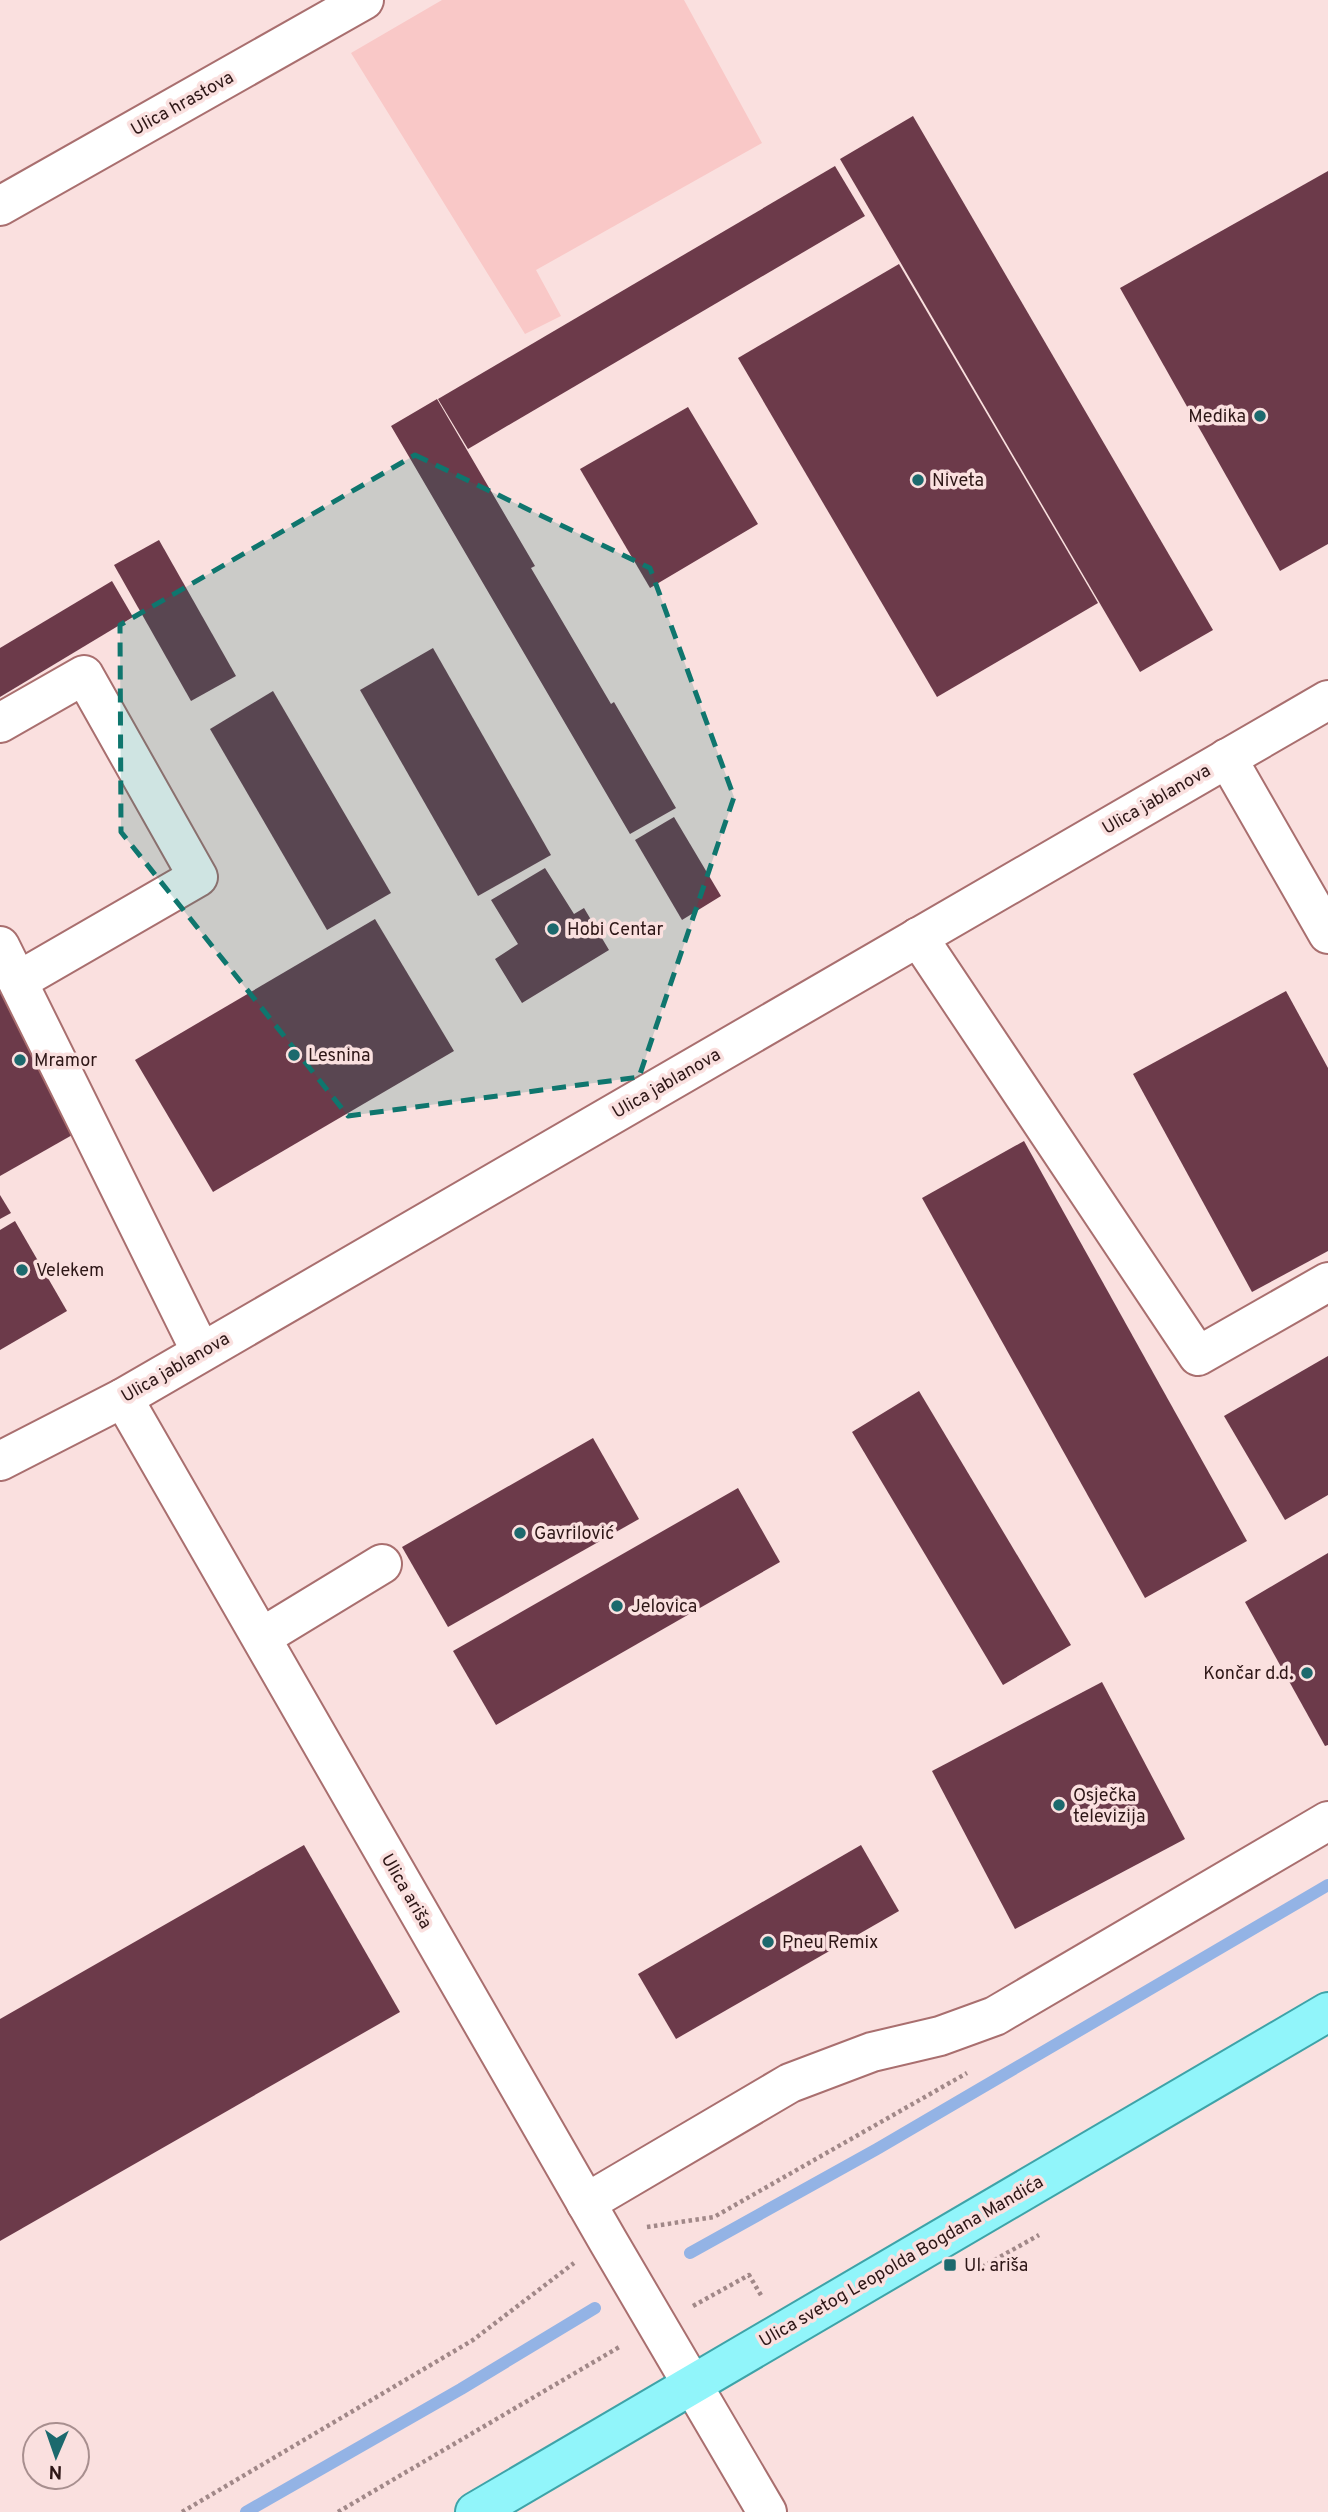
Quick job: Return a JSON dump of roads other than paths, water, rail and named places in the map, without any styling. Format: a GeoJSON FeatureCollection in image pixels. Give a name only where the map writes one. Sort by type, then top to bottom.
{"type":"FeatureCollection","features":[{"type":"Feature","properties":{"kind":"main road","name":"Ulica svetog Leopolda Bogdana Mandića"},"geometry":{"type":"LineString","coordinates":[[475,2512],[1328,2012]]}},
{"type":"Feature","properties":{"kind":"street","name":"Ulica hrastova"},"geometry":{"type":"LineString","coordinates":[[0,206],[364,0]]}},
{"type":"Feature","properties":{"kind":"street"},"geometry":{"type":"LineString","coordinates":[[0,723],[84,675],[198,877],[18,981]]}},
{"type":"Feature","properties":{"kind":"street","name":"Ulica jablanova"},"geometry":{"type":"LineString","coordinates":[[0,1461],[123,1398],[1328,700]]}},
{"type":"Feature","properties":{"kind":"street"},"geometry":{"type":"LineString","coordinates":[[1227,758],[1328,934]]}},
{"type":"Feature","properties":{"kind":"street"},"geometry":{"type":"LineString","coordinates":[[918,937],[1198,1356],[1328,1282]]}},
{"type":"Feature","properties":{"kind":"street"},"geometry":{"type":"LineString","coordinates":[[0,946],[201,1352]]}},
{"type":"Feature","properties":{"kind":"street","name":"Ulica ariša"},"geometry":{"type":"LineString","coordinates":[[123,1398],[691,2385],[767,2512]]}},
{"type":"Feature","properties":{"kind":"street"},"geometry":{"type":"LineString","coordinates":[[262,1637],[382,1564]]}},
{"type":"Feature","properties":{"kind":"street"},"geometry":{"type":"LineString","coordinates":[[586,2203],[790,2083],[872,2052],[940,2036],[995,2016],[1328,1821]]}},
{"type":"Feature","properties":{"kind":"waterway"},"geometry":{"type":"LineString","coordinates":[[690,2253],[877,2149],[1328,1885]]}},
{"type":"Feature","properties":{"kind":"waterway"},"geometry":{"type":"LineString","coordinates":[[246,2512],[461,2389],[595,2308]]}},
{"type":"Feature","properties":{"kind":"place","name":"Medika"},"geometry":{"type":"Point","coordinates":[1260,416]}},
{"type":"Feature","properties":{"kind":"place","name":"Niveta"},"geometry":{"type":"Point","coordinates":[918,480]}},
{"type":"Feature","properties":{"kind":"place","name":"Hobi Centar"},"geometry":{"type":"Point","coordinates":[553,929]}},
{"type":"Feature","properties":{"kind":"place","name":"Lesnina"},"geometry":{"type":"Point","coordinates":[294,1055]}},
{"type":"Feature","properties":{"kind":"place","name":"Mramor"},"geometry":{"type":"Point","coordinates":[20,1060]}},
{"type":"Feature","properties":{"kind":"place","name":"Velekem"},"geometry":{"type":"Point","coordinates":[22,1270]}},
{"type":"Feature","properties":{"kind":"place","name":"Gavrilović"},"geometry":{"type":"Point","coordinates":[520,1533]}},
{"type":"Feature","properties":{"kind":"place","name":"Jelovica"},"geometry":{"type":"Point","coordinates":[617,1606]}},
{"type":"Feature","properties":{"kind":"place","name":"Končar d.d."},"geometry":{"type":"Point","coordinates":[1307,1673]}},
{"type":"Feature","properties":{"kind":"place","name":"Osječka televizija"},"geometry":{"type":"Point","coordinates":[1059,1805]}},
{"type":"Feature","properties":{"kind":"place","name":"Pneu Remix"},"geometry":{"type":"Point","coordinates":[768,1942]}},
{"type":"Feature","properties":{"kind":"place","name":"Ul. ariša"},"geometry":{"type":"Point","coordinates":[950,2265]}}]}
